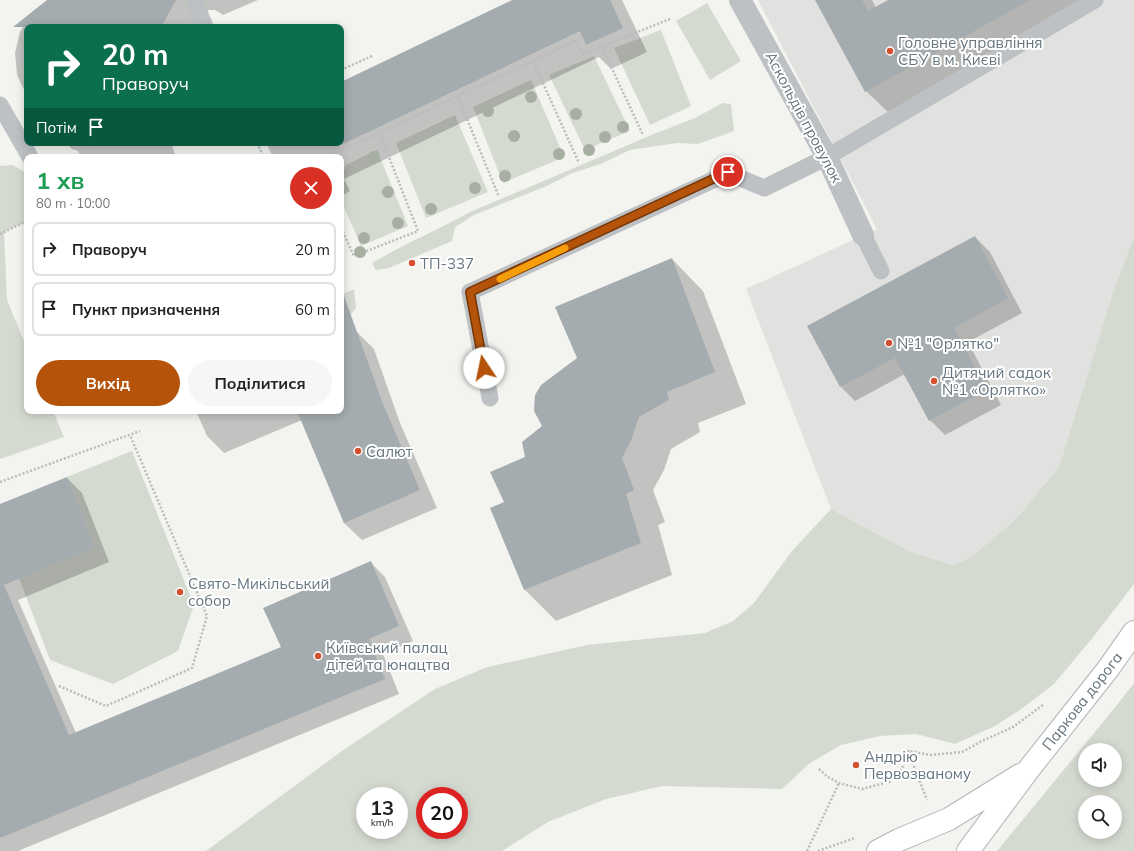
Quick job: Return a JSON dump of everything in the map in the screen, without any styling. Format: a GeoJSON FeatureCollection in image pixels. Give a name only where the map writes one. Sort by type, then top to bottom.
{"type":"FeatureCollection","features":[{"type":"Feature","properties":{"kind":"main road","name":"Паркова дорога"},"geometry":{"type":"LineString","coordinates":[[968,851],[1029,769],[1108,669],[1134,632]]}},
{"type":"Feature","properties":{"kind":"main road"},"geometry":{"type":"LineString","coordinates":[[878,851],[899,840],[949,819],[1029,769]]}},
{"type":"Feature","properties":{"kind":"street","name":"Аскольдів провулок"},"geometry":{"type":"LineString","coordinates":[[740,0],[827,157],[864,235]]}},
{"type":"Feature","properties":{"kind":"lane"},"geometry":{"type":"LineString","coordinates":[[490,398],[470,292],[728,172],[764,188],[827,157],[1095,0]]}},
{"type":"Feature","properties":{"kind":"lane"},"geometry":{"type":"LineString","coordinates":[[195,2],[203,24]]}},
{"type":"Feature","properties":{"kind":"lane"},"geometry":{"type":"LineString","coordinates":[[0,104],[28,154]]}},
{"type":"Feature","properties":{"kind":"lane"},"geometry":{"type":"LineString","coordinates":[[864,235],[882,271]]}},
{"type":"Feature","properties":{"kind":"path"},"geometry":{"type":"LineString","coordinates":[[335,154],[575,41],[583,54],[601,45],[670,19]]}},
{"type":"Feature","properties":{"kind":"path"},"geometry":{"type":"LineString","coordinates":[[601,45],[643,135]]}},
{"type":"Feature","properties":{"kind":"path"},"geometry":{"type":"LineString","coordinates":[[344,69],[372,56]]}},
{"type":"Feature","properties":{"kind":"path"},"geometry":{"type":"LineString","coordinates":[[533,61],[579,163]]}},
{"type":"Feature","properties":{"kind":"path"},"geometry":{"type":"LineString","coordinates":[[458,97],[499,197]]}},
{"type":"Feature","properties":{"kind":"path"},"geometry":{"type":"LineString","coordinates":[[344,234],[354,256],[418,231],[380,134]]}},
{"type":"Feature","properties":{"kind":"path"},"geometry":{"type":"LineString","coordinates":[[0,234],[24,222]]}},
{"type":"Feature","properties":{"kind":"path"},"geometry":{"type":"LineString","coordinates":[[0,482],[140,431]]}},
{"type":"Feature","properties":{"kind":"path"},"geometry":{"type":"LineString","coordinates":[[60,686],[106,706],[192,668],[207,616],[130,435]]}},
{"type":"Feature","properties":{"kind":"path"},"geometry":{"type":"LineString","coordinates":[[908,751],[931,755],[962,752],[982,741],[1013,728],[1048,702]]}},
{"type":"Feature","properties":{"kind":"path"},"geometry":{"type":"LineString","coordinates":[[819,769],[828,777],[840,783],[862,789],[889,782],[902,769],[908,751]]}},
{"type":"Feature","properties":{"kind":"path"},"geometry":{"type":"LineString","coordinates":[[908,751],[929,803]]}},
{"type":"Feature","properties":{"kind":"path"},"geometry":{"type":"LineString","coordinates":[[807,851],[840,783]]}},
{"type":"Feature","properties":{"kind":"shaded area","name":"Дитячий садок №1 «Орлятко»"},"geometry":{"type":"Polygon","coordinates":[[[758,0],[1134,0],[1134,236],[1112,295],[1059,467],[1015,520],[971,557],[953,565],[911,552],[831,509],[746,289],[877,229],[758,0]]]}},
{"type":"Feature","properties":{"kind":"shaded area"},"geometry":{"type":"Polygon","coordinates":[[[707,3],[741,61],[710,80],[676,21],[707,3]]]}},
{"type":"Feature","properties":{"kind":"shaded area"},"geometry":{"type":"Polygon","coordinates":[[[661,30],[691,106],[650,125],[614,48],[661,30]]]}},
{"type":"Feature","properties":{"kind":"shaded area"},"geometry":{"type":"Polygon","coordinates":[[[594,56],[630,131],[585,150],[549,75],[594,56]]]}},
{"type":"Feature","properties":{"kind":"shaded area"},"geometry":{"type":"Polygon","coordinates":[[[531,80],[564,157],[503,183],[473,107],[531,80]]]}},
{"type":"Feature","properties":{"kind":"shaded area"},"geometry":{"type":"Polygon","coordinates":[[[723,103],[731,104],[734,131],[698,144],[677,143],[630,150],[603,163],[570,174],[549,185],[474,215],[455,227],[452,241],[389,268],[376,270],[372,263],[470,212],[695,118],[723,103]]]}},
{"type":"Feature","properties":{"kind":"shaded area"},"geometry":{"type":"Polygon","coordinates":[[[455,115],[488,192],[426,218],[396,143],[455,115]]]}},
{"type":"Feature","properties":{"kind":"shaded area"},"geometry":{"type":"Polygon","coordinates":[[[377,150],[408,226],[361,246],[344,207],[344,170],[346,165],[377,150]]]}},
{"type":"Feature","properties":{"kind":"shaded area"},"geometry":{"type":"Polygon","coordinates":[[[13,165],[24,172],[24,222],[4,232],[7,300],[24,341],[24,414],[54,414],[64,437],[0,459],[0,166],[13,165]]]}},
{"type":"Feature","properties":{"kind":"shaded area"},"geometry":{"type":"Polygon","coordinates":[[[1134,236],[1134,584],[1094,636],[1054,684],[1020,710],[995,726],[955,744],[916,734],[880,736],[841,745],[810,763],[782,789],[662,786],[606,799],[548,822],[502,851],[206,851],[342,751],[435,689],[487,667],[587,645],[705,633],[733,621],[754,603],[792,551],[831,509],[911,552],[953,565],[971,557],[1015,520],[1059,467],[1112,295],[1134,236]]]}},
{"type":"Feature","properties":{"kind":"shaded area"},"geometry":{"type":"Polygon","coordinates":[[[354,289],[356,308],[344,322],[344,294],[354,289]]]}},
{"type":"Feature","properties":{"kind":"shaded area"},"geometry":{"type":"Polygon","coordinates":[[[132,451],[194,605],[178,651],[113,684],[50,660],[19,578],[95,547],[67,477],[132,451]]]}},
{"type":"Feature","properties":{"kind":"shaded area"},"geometry":{"type":"Polygon","coordinates":[[[1134,683],[1134,851],[997,851],[1078,752],[1078,787],[1122,787],[1122,743],[1086,743],[1134,683]]]}},
{"type":"Feature","properties":{"kind":"building"},"geometry":{"type":"Polygon","coordinates":[[[47,0],[176,0],[163,24],[24,24],[24,27],[13,27],[47,0]]]}},
{"type":"Feature","properties":{"kind":"building"},"geometry":{"type":"Polygon","coordinates":[[[512,0],[610,0],[623,28],[586,45],[580,31],[344,144],[344,81],[512,0]]]}},
{"type":"Feature","properties":{"kind":"building","name":"Головне управління СБУ в м. Києві"},"geometry":{"type":"Polygon","coordinates":[[[815,0],[862,0],[868,11],[888,0],[1030,0],[865,92],[815,0]]]}},
{"type":"Feature","properties":{"kind":"building","name":"№1 \"Орлятко\""},"geometry":{"type":"Polygon","coordinates":[[[975,236],[1008,298],[954,328],[987,390],[929,421],[895,358],[840,387],[807,326],[975,236]]]}},
{"type":"Feature","properties":{"kind":"building"},"geometry":{"type":"Polygon","coordinates":[[[672,258],[715,372],[667,392],[669,400],[639,417],[632,438],[622,458],[634,490],[626,494],[641,543],[524,590],[490,508],[504,502],[490,472],[525,457],[522,442],[542,426],[534,411],[535,395],[541,385],[577,358],[555,307],[672,258]]]}},
{"type":"Feature","properties":{"kind":"building","name":"Салют"},"geometry":{"type":"Polygon","coordinates":[[[344,296],[383,404],[420,490],[344,523],[298,414],[344,414],[344,296]]]}},
{"type":"Feature","properties":{"kind":"building","name":"Київський палац дітей та юнацтва"},"geometry":{"type":"Polygon","coordinates":[[[67,477],[95,547],[4,585],[69,735],[281,647],[263,608],[371,561],[399,626],[369,639],[385,679],[0,838],[0,504],[67,477]]]}},
{"type":"Feature","properties":{"kind":"slow traffic"},"geometry":{"type":"LineString","coordinates":[[500,279],[565,248]]}},
{"type":"Feature","properties":{"kind":"place","name":"Головне управління СБУ в м. Києві"},"geometry":{"type":"Point","coordinates":[890,51]}},
{"type":"Feature","properties":{"kind":"place","name":"ТП-337"},"geometry":{"type":"Point","coordinates":[412,263]}},
{"type":"Feature","properties":{"kind":"place","name":"№1 \"Орлятко\""},"geometry":{"type":"Point","coordinates":[889,343]}},
{"type":"Feature","properties":{"kind":"place","name":"Дитячий садок №1 «Орлятко»"},"geometry":{"type":"Point","coordinates":[934,381]}},
{"type":"Feature","properties":{"kind":"place","name":"Салют"},"geometry":{"type":"Point","coordinates":[358,451]}},
{"type":"Feature","properties":{"kind":"place","name":"Свято-Микільський собор"},"geometry":{"type":"Point","coordinates":[180,592]}},
{"type":"Feature","properties":{"kind":"place","name":"Київський палац дітей та юнацтва"},"geometry":{"type":"Point","coordinates":[318,656]}},
{"type":"Feature","properties":{"kind":"place","name":"Андрію Первозваному"},"geometry":{"type":"Point","coordinates":[856,765]}},
{"type":"Feature","properties":{"kind":"route"},"geometry":{"type":"LineString","coordinates":[[484,368],[470,292],[728,172]]}}]}
